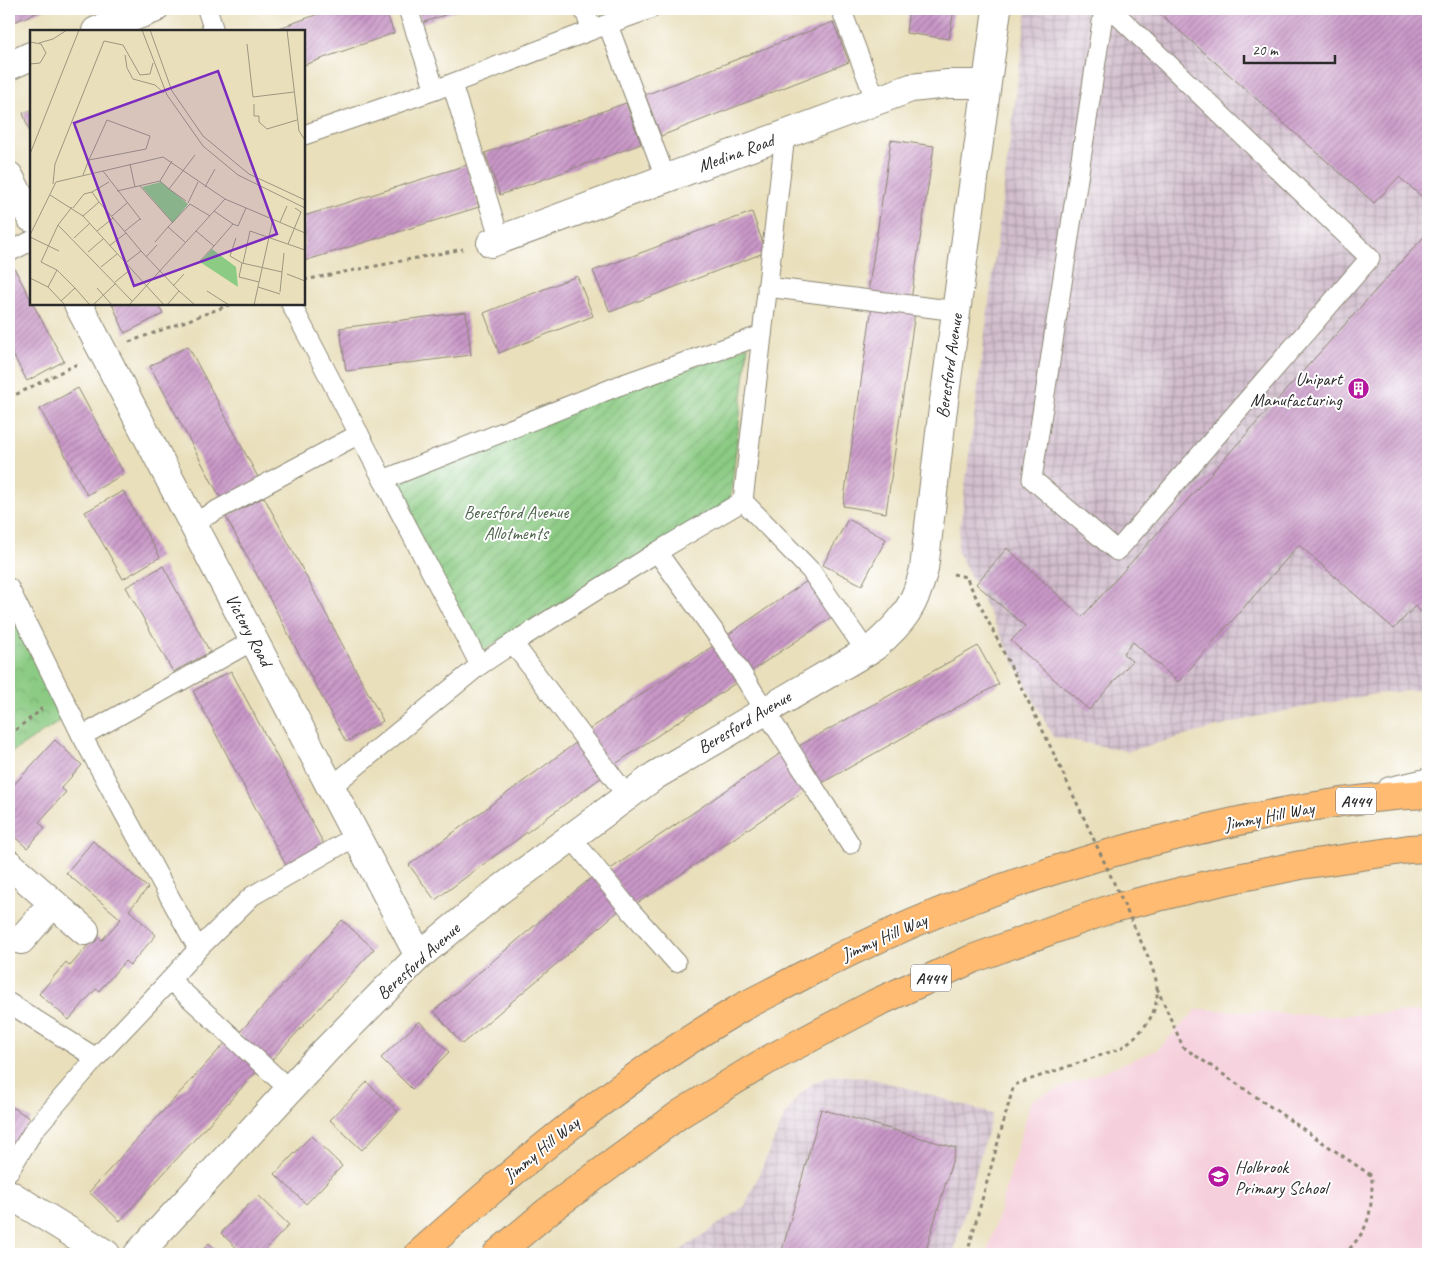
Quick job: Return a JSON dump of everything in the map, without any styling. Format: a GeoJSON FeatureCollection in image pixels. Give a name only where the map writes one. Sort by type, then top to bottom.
{"type":"FeatureCollection","features":[{"type":"Feature","properties":{"kind":"highway","name":"Jimmy Hill Way"},"geometry":{"type":"LineString","coordinates":[[420,1254],[484,1196],[568,1126],[644,1071],[740,1008],[893,931],[985,895],[1078,862],[1145,843],[1285,811],[1395,795],[1428,794]]}},
{"type":"Feature","properties":{"kind":"highway","name":"A444"},"geometry":{"type":"LineString","coordinates":[[497,1254],[548,1211],[680,1114],[766,1061],[850,1016],[972,959],[1110,909],[1213,883],[1301,865],[1409,849],[1428,848]]}},
{"type":"Feature","properties":{"kind":"street","name":"Beresford Avenue"},"geometry":{"type":"LineString","coordinates":[[138,1254],[326,1050],[419,956],[497,892],[656,774],[874,647],[890,634],[902,620],[919,591],[924,569],[997,9]]}},
{"type":"Feature","properties":{"kind":"street"},"geometry":{"type":"LineString","coordinates":[[98,30],[141,11]]}},
{"type":"Feature","properties":{"kind":"street"},"geometry":{"type":"LineString","coordinates":[[9,66],[30,56]]}},
{"type":"Feature","properties":{"kind":"street","name":"Medina Road"},"geometry":{"type":"LineString","coordinates":[[495,242],[911,88],[948,84],[986,84]]}},
{"type":"Feature","properties":{"kind":"street"},"geometry":{"type":"LineString","coordinates":[[9,176],[30,216]]}},
{"type":"Feature","properties":{"kind":"street","name":"Victory Road"},"geometry":{"type":"LineString","coordinates":[[79,305],[419,956]]}},
{"type":"Feature","properties":{"kind":"street"},"geometry":{"type":"LineString","coordinates":[[9,864],[85,931]]}},
{"type":"Feature","properties":{"kind":"street"},"geometry":{"type":"LineString","coordinates":[[21,940],[53,903]]}},
{"type":"Feature","properties":{"kind":"street"},"geometry":{"type":"LineString","coordinates":[[9,1194],[106,1254]]}},
{"type":"Feature","properties":{"kind":"lane"},"geometry":{"type":"LineString","coordinates":[[207,9],[214,30]]}},
{"type":"Feature","properties":{"kind":"lane"},"geometry":{"type":"LineString","coordinates":[[408,9],[443,87],[495,242]]}},
{"type":"Feature","properties":{"kind":"lane"},"geometry":{"type":"LineString","coordinates":[[584,9],[600,28],[666,179]]}},
{"type":"Feature","properties":{"kind":"lane"},"geometry":{"type":"LineString","coordinates":[[305,135],[443,87],[650,9]]}},
{"type":"Feature","properties":{"kind":"lane"},"geometry":{"type":"LineString","coordinates":[[841,9],[876,101]]}},
{"type":"Feature","properties":{"kind":"lane"},"geometry":{"type":"LineString","coordinates":[[1104,9],[1032,479],[1117,551],[1370,258],[1111,9]]}},
{"type":"Feature","properties":{"kind":"lane"},"geometry":{"type":"LineString","coordinates":[[743,501],[785,135]]}},
{"type":"Feature","properties":{"kind":"lane"},"geometry":{"type":"LineString","coordinates":[[9,252],[30,242]]}},
{"type":"Feature","properties":{"kind":"lane"},"geometry":{"type":"LineString","coordinates":[[767,287],[957,311]]}},
{"type":"Feature","properties":{"kind":"lane"},"geometry":{"type":"LineString","coordinates":[[292,305],[480,665]]}},
{"type":"Feature","properties":{"kind":"lane"},"geometry":{"type":"LineString","coordinates":[[383,480],[618,386],[762,335]]}},
{"type":"Feature","properties":{"kind":"lane"},"geometry":{"type":"LineString","coordinates":[[193,523],[359,434]]}},
{"type":"Feature","properties":{"kind":"lane"},"geometry":{"type":"LineString","coordinates":[[331,787],[480,665],[657,552],[743,501]]}},
{"type":"Feature","properties":{"kind":"lane"},"geometry":{"type":"LineString","coordinates":[[743,501],[811,571],[866,651]]}},
{"type":"Feature","properties":{"kind":"lane"},"geometry":{"type":"LineString","coordinates":[[657,552],[720,641],[850,844]]}},
{"type":"Feature","properties":{"kind":"lane"},"geometry":{"type":"LineString","coordinates":[[9,588],[82,736],[198,948]]}},
{"type":"Feature","properties":{"kind":"lane"},"geometry":{"type":"LineString","coordinates":[[82,736],[254,640]]}},
{"type":"Feature","properties":{"kind":"lane"},"geometry":{"type":"LineString","coordinates":[[513,644],[626,796]]}},
{"type":"Feature","properties":{"kind":"lane"},"geometry":{"type":"LineString","coordinates":[[1285,811],[1428,778]]}},
{"type":"Feature","properties":{"kind":"lane"},"geometry":{"type":"LineString","coordinates":[[9,1170],[34,1130],[96,1058],[198,948],[252,896],[356,836]]}},
{"type":"Feature","properties":{"kind":"lane"},"geometry":{"type":"LineString","coordinates":[[571,837],[630,910],[676,962]]}},
{"type":"Feature","properties":{"kind":"lane"},"geometry":{"type":"LineString","coordinates":[[170,980],[290,1090]]}},
{"type":"Feature","properties":{"kind":"lane"},"geometry":{"type":"LineString","coordinates":[[9,1003],[96,1058]]}},
{"type":"Feature","properties":{"kind":"path"},"geometry":{"type":"LineString","coordinates":[[305,280],[495,242]]}},
{"type":"Feature","properties":{"kind":"path"},"geometry":{"type":"LineString","coordinates":[[924,569],[966,577],[1040,724],[1150,961],[1157,987],[1183,1047],[1372,1176],[1372,1196],[1363,1232],[1346,1254]]}},
{"type":"Feature","properties":{"kind":"path"},"geometry":{"type":"LineString","coordinates":[[9,735],[40,710]]}},
{"type":"Feature","properties":{"kind":"path"},"geometry":{"type":"LineString","coordinates":[[967,1254],[1013,1088],[1017,1084],[1119,1049],[1134,1039],[1149,1022],[1155,1005],[1157,987]]}},
{"type":"Feature","properties":{"kind":"shaded area"},"geometry":{"type":"Polygon","coordinates":[[[1027,9],[1428,9],[1428,689],[1375,694],[1259,716],[1128,751],[1053,737],[957,550],[1027,9]]]}},
{"type":"Feature","properties":{"kind":"shaded area","name":"Holbrook Primary School"},"geometry":{"type":"Polygon","coordinates":[[[1197,1009],[1333,1016],[1428,1011],[1428,1254],[987,1254],[1031,1100],[1157,1050],[1197,1009]]]}},
{"type":"Feature","properties":{"kind":"shaded area"},"geometry":{"type":"Polygon","coordinates":[[[830,1076],[873,1079],[992,1114],[953,1254],[675,1254],[745,1206],[784,1117],[797,1097],[812,1084],[830,1076]]]}},
{"type":"Feature","properties":{"kind":"green space","name":"Beresford Avenue Allotments"},"geometry":{"type":"Polygon","coordinates":[[[748,346],[730,501],[481,652],[383,480],[748,346]]]}},
{"type":"Feature","properties":{"kind":"green space"},"geometry":{"type":"Polygon","coordinates":[[[9,602],[68,716],[9,754],[9,602]]]}},
{"type":"Feature","properties":{"kind":"building"},"geometry":{"type":"Polygon","coordinates":[[[9,9],[46,9],[9,24],[9,9]]]}},
{"type":"Feature","properties":{"kind":"building"},"geometry":{"type":"Polygon","coordinates":[[[332,9],[385,9],[394,33],[305,65],[305,30],[274,30],[332,9]]]}},
{"type":"Feature","properties":{"kind":"building"},"geometry":{"type":"Polygon","coordinates":[[[417,9],[461,9],[422,23],[417,9]]]}},
{"type":"Feature","properties":{"kind":"building"},"geometry":{"type":"Polygon","coordinates":[[[909,9],[954,9],[949,39],[906,33],[909,9]]]}},
{"type":"Feature","properties":{"kind":"building"},"geometry":{"type":"Polygon","coordinates":[[[1155,9],[1428,9],[1428,202],[1399,177],[1374,203],[1155,9]]]}},
{"type":"Feature","properties":{"kind":"building"},"geometry":{"type":"Polygon","coordinates":[[[833,22],[849,62],[661,136],[645,95],[833,22]]]}},
{"type":"Feature","properties":{"kind":"building"},"geometry":{"type":"Polygon","coordinates":[[[626,103],[641,144],[500,195],[485,153],[626,103]]]}},
{"type":"Feature","properties":{"kind":"building"},"geometry":{"type":"Polygon","coordinates":[[[30,110],[30,133],[23,113],[30,110]]]}},
{"type":"Feature","properties":{"kind":"building"},"geometry":{"type":"Polygon","coordinates":[[[891,140],[934,146],[911,300],[868,293],[891,140]]]}},
{"type":"Feature","properties":{"kind":"building"},"geometry":{"type":"Polygon","coordinates":[[[467,165],[479,207],[305,261],[305,216],[467,165]]]}},
{"type":"Feature","properties":{"kind":"building"},"geometry":{"type":"Polygon","coordinates":[[[752,212],[766,252],[610,312],[593,271],[752,212]]]}},
{"type":"Feature","properties":{"kind":"building","name":"Unipart Manufacturing"},"geometry":{"type":"Polygon","coordinates":[[[1428,232],[1428,613],[1426,616],[1415,606],[1394,629],[1299,545],[1178,682],[1133,642],[1123,654],[1132,661],[1089,710],[1011,641],[1025,626],[976,584],[1007,548],[1082,617],[1428,232]]]}},
{"type":"Feature","properties":{"kind":"building"},"geometry":{"type":"Polygon","coordinates":[[[12,264],[30,298],[30,305],[34,305],[64,361],[27,381],[9,347],[9,266],[12,264]]]}},
{"type":"Feature","properties":{"kind":"building"},"geometry":{"type":"Polygon","coordinates":[[[577,276],[593,316],[499,353],[484,313],[577,276]]]}},
{"type":"Feature","properties":{"kind":"building"},"geometry":{"type":"Polygon","coordinates":[[[112,305],[158,305],[163,314],[125,333],[112,305]]]}},
{"type":"Feature","properties":{"kind":"building"},"geometry":{"type":"Polygon","coordinates":[[[872,306],[915,312],[886,513],[843,506],[872,306]]]}},
{"type":"Feature","properties":{"kind":"building"},"geometry":{"type":"Polygon","coordinates":[[[466,312],[471,355],[346,371],[340,328],[466,312]]]}},
{"type":"Feature","properties":{"kind":"building"},"geometry":{"type":"Polygon","coordinates":[[[188,346],[259,479],[221,499],[150,366],[188,346]]]}},
{"type":"Feature","properties":{"kind":"building"},"geometry":{"type":"Polygon","coordinates":[[[78,388],[124,474],[87,495],[40,409],[78,388]]]}},
{"type":"Feature","properties":{"kind":"building"},"geometry":{"type":"Polygon","coordinates":[[[123,491],[160,557],[123,579],[85,512],[123,491]]]}},
{"type":"Feature","properties":{"kind":"building"},"geometry":{"type":"Polygon","coordinates":[[[264,497],[383,721],[346,742],[226,517],[264,497]]]}},
{"type":"Feature","properties":{"kind":"building"},"geometry":{"type":"Polygon","coordinates":[[[848,519],[886,539],[862,585],[823,565],[848,519]]]}},
{"type":"Feature","properties":{"kind":"building"},"geometry":{"type":"Polygon","coordinates":[[[163,566],[210,652],[173,672],[126,587],[163,566]]]}},
{"type":"Feature","properties":{"kind":"building"},"geometry":{"type":"Polygon","coordinates":[[[810,579],[834,616],[747,674],[723,638],[810,579]]]}},
{"type":"Feature","properties":{"kind":"building"},"geometry":{"type":"Polygon","coordinates":[[[716,644],[740,680],[611,767],[587,731],[716,644]]]}},
{"type":"Feature","properties":{"kind":"building"},"geometry":{"type":"Polygon","coordinates":[[[978,646],[999,684],[818,785],[797,747],[978,646]]]}},
{"type":"Feature","properties":{"kind":"building"},"geometry":{"type":"Polygon","coordinates":[[[231,671],[327,850],[289,871],[193,691],[231,671]]]}},
{"type":"Feature","properties":{"kind":"building"},"geometry":{"type":"Polygon","coordinates":[[[55,740],[82,765],[61,788],[66,792],[39,822],[45,828],[27,848],[9,832],[9,790],[55,740]]]}},
{"type":"Feature","properties":{"kind":"building"},"geometry":{"type":"Polygon","coordinates":[[[577,742],[602,777],[435,900],[409,865],[577,742]]]}},
{"type":"Feature","properties":{"kind":"building"},"geometry":{"type":"Polygon","coordinates":[[[781,753],[806,790],[633,906],[609,870],[781,753]]]}},
{"type":"Feature","properties":{"kind":"building"},"geometry":{"type":"Polygon","coordinates":[[[93,841],[148,888],[129,910],[156,935],[130,965],[125,961],[99,991],[96,989],[69,1020],[39,994],[66,962],[70,966],[96,936],[102,940],[121,919],[66,873],[93,841]]]}},
{"type":"Feature","properties":{"kind":"building"},"geometry":{"type":"Polygon","coordinates":[[[593,876],[621,909],[462,1044],[434,1011],[593,876]]]}},
{"type":"Feature","properties":{"kind":"building"},"geometry":{"type":"Polygon","coordinates":[[[342,920],[374,949],[269,1063],[238,1034],[342,920]]]}},
{"type":"Feature","properties":{"kind":"building"},"geometry":{"type":"Polygon","coordinates":[[[419,1021],[449,1052],[412,1089],[381,1058],[419,1021]]]}},
{"type":"Feature","properties":{"kind":"building"},"geometry":{"type":"Polygon","coordinates":[[[227,1041],[258,1070],[120,1221],[89,1192],[227,1041]]]}},
{"type":"Feature","properties":{"kind":"building"},"geometry":{"type":"Polygon","coordinates":[[[367,1082],[398,1112],[362,1150],[330,1120],[367,1082]]]}},
{"type":"Feature","properties":{"kind":"building"},"geometry":{"type":"Polygon","coordinates":[[[9,1105],[31,1119],[9,1154],[9,1105]]]}},
{"type":"Feature","properties":{"kind":"building"},"geometry":{"type":"Polygon","coordinates":[[[821,1109],[956,1148],[925,1254],[781,1254],[821,1109]]]}},
{"type":"Feature","properties":{"kind":"building"},"geometry":{"type":"Polygon","coordinates":[[[311,1136],[342,1166],[306,1204],[275,1174],[311,1136]]]}},
{"type":"Feature","properties":{"kind":"building"},"geometry":{"type":"Polygon","coordinates":[[[258,1195],[289,1225],[261,1254],[243,1254],[221,1233],[258,1195]]]}},
{"type":"Feature","properties":{"kind":"building"},"geometry":{"type":"Polygon","coordinates":[[[209,1243],[221,1254],[199,1254],[209,1243]]]}},
{"type":"Feature","properties":{"kind":"place","name":"Unipart Manufacturing"},"geometry":{"type":"Point","coordinates":[1358,389]}},
{"type":"Feature","properties":{"kind":"place","name":"Holbrook Primary School"},"geometry":{"type":"Point","coordinates":[1219,1177]}}]}
